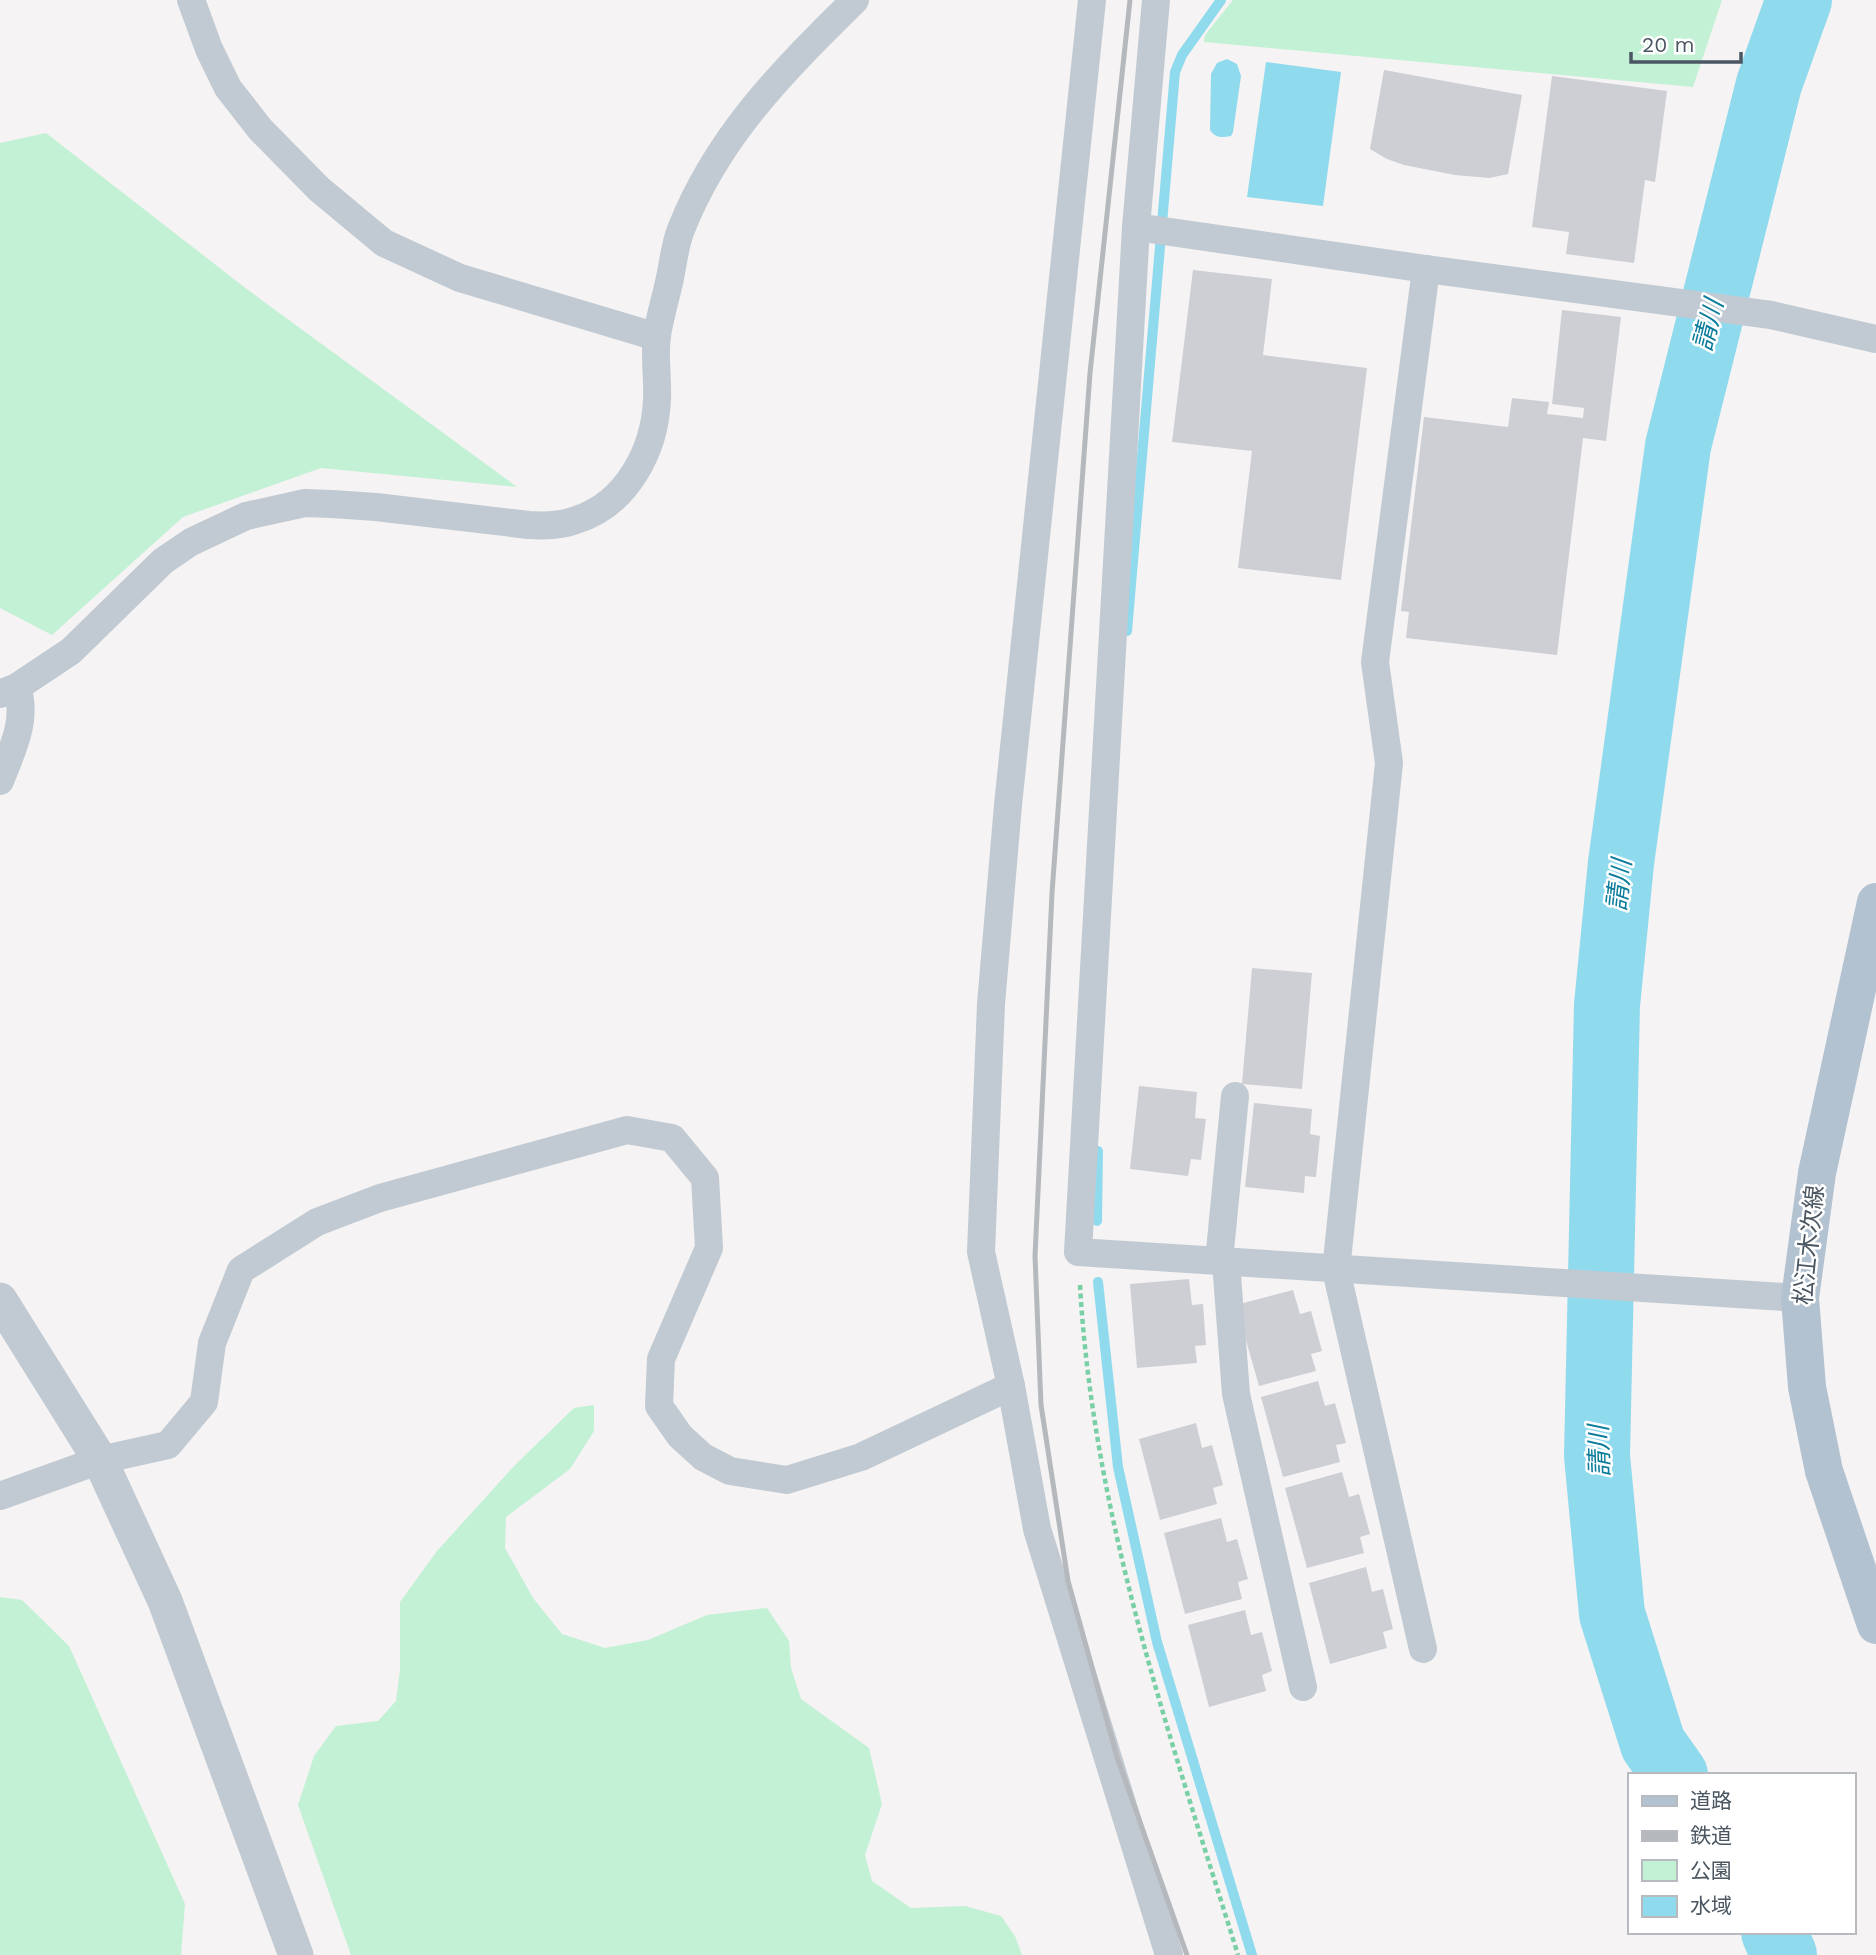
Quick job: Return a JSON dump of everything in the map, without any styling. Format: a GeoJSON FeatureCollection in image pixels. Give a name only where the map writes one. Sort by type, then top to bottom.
{"type":"FeatureCollection","features":[{"type":"Feature","properties":{"kind":"main road","name":"松江木次線"},"geometry":{"type":"LineString","coordinates":[[1876,902],[1817,1173],[1800,1298],[1807,1387],[1824,1471],[1876,1625]]}},
{"type":"Feature","properties":{"kind":"street"},"geometry":{"type":"LineString","coordinates":[[191,0],[209,49],[228,88],[260,129],[320,189],[384,243],[460,278],[657,337]]}},
{"type":"Feature","properties":{"kind":"street"},"geometry":{"type":"LineString","coordinates":[[0,781],[22,717],[22,701],[9,691],[71,651],[163,561],[191,542],[246,516],[305,503],[376,507],[529,526],[550,526],[577,520],[603,506],[623,489],[637,471],[648,445],[657,402],[657,337],[680,233],[704,181],[729,138],[788,66],[855,0]]}},
{"type":"Feature","properties":{"kind":"street"},"geometry":{"type":"LineString","coordinates":[[1092,0],[1008,805],[991,1004],[981,1252],[1011,1386],[1037,1529],[1168,1955]]}},
{"type":"Feature","properties":{"kind":"street"},"geometry":{"type":"LineString","coordinates":[[1156,0],[1078,1252],[1800,1298]]}},
{"type":"Feature","properties":{"kind":"street"},"geometry":{"type":"LineString","coordinates":[[1143,229],[1771,315],[1876,339]]}},
{"type":"Feature","properties":{"kind":"street"},"geometry":{"type":"LineString","coordinates":[[1423,1649],[1336,1270],[1389,763],[1375,662],[1426,269]]}},
{"type":"Feature","properties":{"kind":"street"},"geometry":{"type":"LineString","coordinates":[[1235,1096],[1222,1261],[1236,1395],[1303,1687]]}},
{"type":"Feature","properties":{"kind":"street"},"geometry":{"type":"LineString","coordinates":[[0,1496],[100,1460],[168,1446],[204,1402],[212,1343],[241,1270],[317,1222],[380,1198],[627,1130],[672,1138],[705,1178],[709,1248],[661,1359],[659,1406],[680,1436],[703,1457],[730,1471],[787,1480],[862,1457],[1011,1386]]}},
{"type":"Feature","properties":{"kind":"street"},"geometry":{"type":"LineString","coordinates":[[0,1300],[100,1460],[165,1601],[296,1955]]}},
{"type":"Feature","properties":{"kind":"path"},"geometry":{"type":"LineString","coordinates":[[1078,1252],[1093,1412],[1119,1552],[1160,1705],[1238,1955]]}},
{"type":"Feature","properties":{"kind":"green space"},"geometry":{"type":"Polygon","coordinates":[[[1233,0],[1722,0],[1693,87],[1204,42],[1205,35],[1233,0]]]}},
{"type":"Feature","properties":{"kind":"green space"},"geometry":{"type":"Polygon","coordinates":[[[46,133],[248,290],[517,487],[321,468],[183,517],[52,635],[0,608],[0,143],[46,133]]]}},
{"type":"Feature","properties":{"kind":"green space"},"geometry":{"type":"Polygon","coordinates":[[[594,1405],[594,1431],[570,1469],[506,1517],[505,1548],[533,1598],[562,1634],[605,1648],[648,1640],[707,1615],[767,1608],[789,1641],[791,1668],[801,1699],[869,1748],[882,1804],[865,1855],[872,1881],[911,1908],[965,1906],[1001,1916],[1015,1936],[1022,1955],[351,1955],[298,1805],[314,1756],[336,1726],[378,1721],[396,1701],[400,1670],[400,1602],[437,1551],[515,1465],[574,1408],[594,1405]]]}},
{"type":"Feature","properties":{"kind":"green space"},"geometry":{"type":"Polygon","coordinates":[[[0,1597],[22,1600],[69,1646],[185,1904],[181,1955],[0,1955],[0,1597]]]}},
{"type":"Feature","properties":{"kind":"water"},"geometry":{"type":"Polygon","coordinates":[[[1227,59],[1237,64],[1241,76],[1233,132],[1231,136],[1222,137],[1214,135],[1210,130],[1211,74],[1217,63],[1227,59]]]}},
{"type":"Feature","properties":{"kind":"water"},"geometry":{"type":"Polygon","coordinates":[[[1266,62],[1341,72],[1323,206],[1247,197],[1266,62]]]}},
{"type":"Feature","properties":{"kind":"building"},"geometry":{"type":"Polygon","coordinates":[[[1384,70],[1522,95],[1508,174],[1489,178],[1455,175],[1404,165],[1370,149],[1384,70]]]}},
{"type":"Feature","properties":{"kind":"building"},"geometry":{"type":"Polygon","coordinates":[[[1552,76],[1667,91],[1655,182],[1645,180],[1634,263],[1566,254],[1569,232],[1532,227],[1552,76]]]}},
{"type":"Feature","properties":{"kind":"building"},"geometry":{"type":"Polygon","coordinates":[[[1193,270],[1272,279],[1263,355],[1367,368],[1341,580],[1238,568],[1252,451],[1172,442],[1193,270]]]}},
{"type":"Feature","properties":{"kind":"building"},"geometry":{"type":"Polygon","coordinates":[[[1562,310],[1621,317],[1606,441],[1583,438],[1557,655],[1406,638],[1409,612],[1401,611],[1424,417],[1508,427],[1512,398],[1549,402],[1547,414],[1583,418],[1584,408],[1552,404],[1562,310]]]}},
{"type":"Feature","properties":{"kind":"building"},"geometry":{"type":"Polygon","coordinates":[[[1252,968],[1312,973],[1302,1089],[1242,1084],[1252,968]]]}},
{"type":"Feature","properties":{"kind":"building"},"geometry":{"type":"Polygon","coordinates":[[[1139,1086],[1197,1092],[1195,1118],[1206,1119],[1201,1160],[1191,1159],[1188,1176],[1130,1169],[1139,1086]]]}},
{"type":"Feature","properties":{"kind":"building"},"geometry":{"type":"Polygon","coordinates":[[[1254,1103],[1312,1109],[1310,1134],[1320,1136],[1316,1177],[1305,1176],[1304,1193],[1245,1187],[1254,1103]]]}},
{"type":"Feature","properties":{"kind":"building"},"geometry":{"type":"Polygon","coordinates":[[[1189,1279],[1192,1305],[1203,1304],[1206,1345],[1195,1346],[1197,1363],[1137,1368],[1130,1284],[1189,1279]]]}},
{"type":"Feature","properties":{"kind":"building"},"geometry":{"type":"Polygon","coordinates":[[[1293,1290],[1300,1314],[1311,1311],[1322,1351],[1311,1354],[1316,1371],[1259,1386],[1236,1305],[1293,1290]]]}},
{"type":"Feature","properties":{"kind":"building"},"geometry":{"type":"Polygon","coordinates":[[[1318,1381],[1325,1406],[1335,1403],[1346,1443],[1336,1445],[1340,1462],[1283,1477],[1261,1397],[1318,1381]]]}},
{"type":"Feature","properties":{"kind":"building"},"geometry":{"type":"Polygon","coordinates":[[[1196,1423],[1202,1448],[1212,1445],[1223,1485],[1213,1488],[1217,1504],[1160,1520],[1139,1439],[1196,1423]]]}},
{"type":"Feature","properties":{"kind":"building"},"geometry":{"type":"Polygon","coordinates":[[[1342,1472],[1349,1497],[1359,1494],[1370,1534],[1360,1537],[1364,1553],[1307,1568],[1285,1488],[1342,1472]]]}},
{"type":"Feature","properties":{"kind":"building"},"geometry":{"type":"Polygon","coordinates":[[[1221,1518],[1227,1542],[1237,1539],[1248,1579],[1238,1582],[1242,1599],[1185,1614],[1164,1533],[1221,1518]]]}},
{"type":"Feature","properties":{"kind":"building"},"geometry":{"type":"Polygon","coordinates":[[[1366,1567],[1372,1592],[1383,1589],[1393,1629],[1383,1632],[1387,1648],[1330,1664],[1309,1583],[1366,1567]]]}},
{"type":"Feature","properties":{"kind":"building"},"geometry":{"type":"Polygon","coordinates":[[[1245,1610],[1251,1635],[1262,1632],[1272,1671],[1262,1675],[1266,1691],[1209,1707],[1188,1625],[1245,1610]]]}},
{"type":"Feature","properties":{"kind":"waterway"},"geometry":{"type":"LineString","coordinates":[[1127,631],[1175,72],[1182,55],[1221,0]]}},
{"type":"Feature","properties":{"kind":"waterway","name":"請川"},"geometry":{"type":"LineString","coordinates":[[1674,1773],[1653,1744],[1612,1614],[1597,1456],[1607,1005],[1621,863],[1678,446],[1769,84],[1799,0]]}},
{"type":"Feature","properties":{"kind":"waterway"},"geometry":{"type":"LineString","coordinates":[[1097,1221],[1098,1151]]}},
{"type":"Feature","properties":{"kind":"waterway"},"geometry":{"type":"LineString","coordinates":[[1098,1282],[1118,1467],[1157,1642],[1252,1955]]}},
{"type":"Feature","properties":{"kind":"waterway","name":"請川"},"geometry":{"type":"LineString","coordinates":[[1775,1934],[1784,1955]]}},
{"type":"Feature","properties":{"kind":"railway"},"geometry":{"type":"LineString","coordinates":[[1130,0],[1090,373],[1052,893],[1035,1256],[1041,1405],[1068,1581],[1117,1757],[1187,1955]]}}]}
